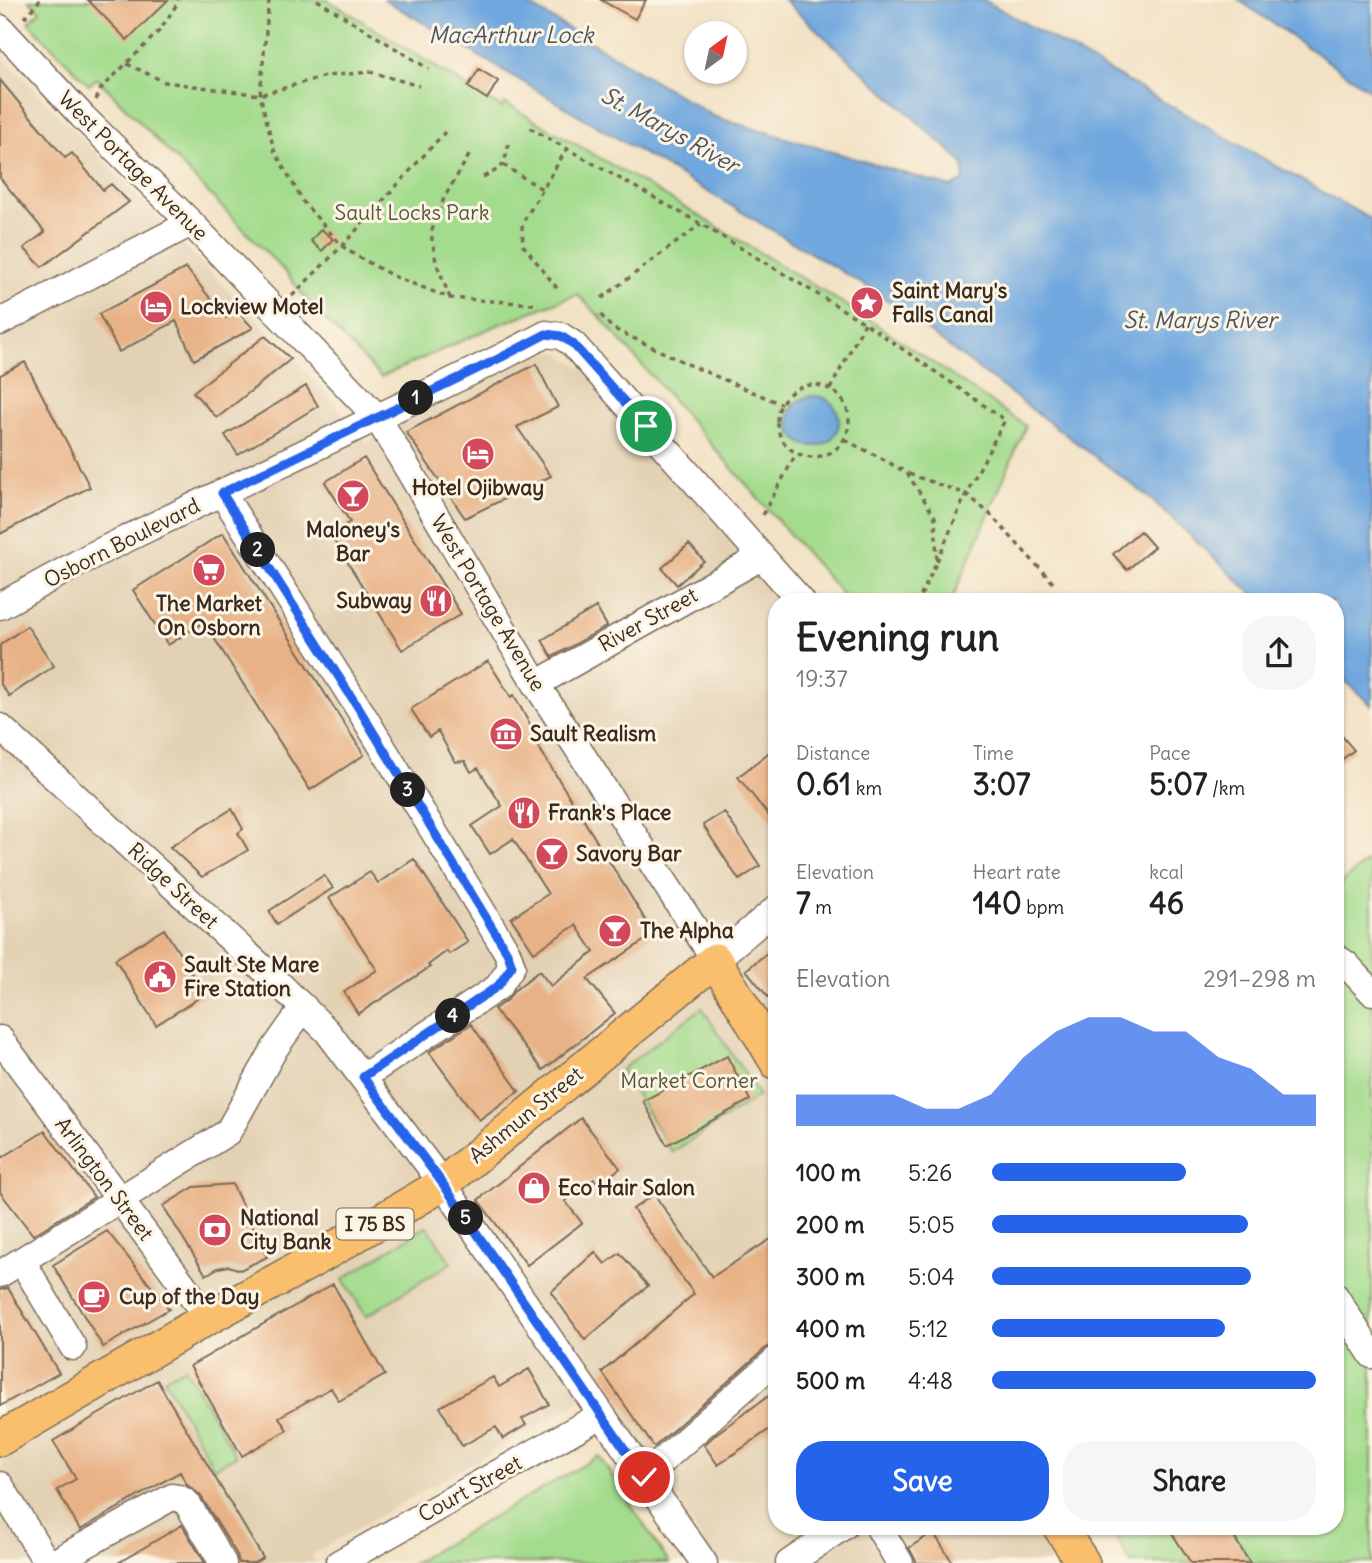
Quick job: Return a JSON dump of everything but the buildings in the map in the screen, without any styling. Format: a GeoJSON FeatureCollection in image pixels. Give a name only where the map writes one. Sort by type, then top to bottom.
{"type":"FeatureCollection","features":[{"type":"Feature","properties":{"kind":"main road"},"geometry":{"type":"LineString","coordinates":[[715,960],[768,1048]]}},
{"type":"Feature","properties":{"kind":"main road","name":"Ashmun Street"},"geometry":{"type":"LineString","coordinates":[[0,1439],[443,1184],[715,960]]}},
{"type":"Feature","properties":{"kind":"main road"},"geometry":{"type":"LineString","coordinates":[[1065,1535],[1083,1563]]}},
{"type":"Feature","properties":{"kind":"street","name":"West Portage Avenue"},"geometry":{"type":"LineString","coordinates":[[12,23],[82,116],[191,223],[377,417],[536,684],[715,960]]}},
{"type":"Feature","properties":{"kind":"street"},"geometry":{"type":"LineString","coordinates":[[0,322],[191,223]]}},
{"type":"Feature","properties":{"kind":"street","name":"Osborn Boulevard"},"geometry":{"type":"LineString","coordinates":[[0,607],[93,555],[546,334],[561,336],[573,344],[761,557]]}},
{"type":"Feature","properties":{"kind":"street"},"geometry":{"type":"LineString","coordinates":[[222,493],[375,735],[507,952],[512,966],[498,986],[363,1077]]}},
{"type":"Feature","properties":{"kind":"street"},"geometry":{"type":"LineString","coordinates":[[761,557],[794,593]]}},
{"type":"Feature","properties":{"kind":"street","name":"River Street"},"geometry":{"type":"LineString","coordinates":[[536,684],[761,557]]}},
{"type":"Feature","properties":{"kind":"street","name":"Ridge Street"},"geometry":{"type":"LineString","coordinates":[[0,727],[327,1031],[443,1184],[704,1563]]}},
{"type":"Feature","properties":{"kind":"street","name":"Ashmun Street"},"geometry":{"type":"LineString","coordinates":[[715,960],[768,916]]}},
{"type":"Feature","properties":{"kind":"street"},"geometry":{"type":"LineString","coordinates":[[1344,963],[1372,992]]}},
{"type":"Feature","properties":{"kind":"street"},"geometry":{"type":"LineString","coordinates":[[73,1347],[11,1268],[228,1132],[275,1048],[303,1007]]}},
{"type":"Feature","properties":{"kind":"street","name":"Arlington Street"},"geometry":{"type":"LineString","coordinates":[[0,1039],[208,1318]]}},
{"type":"Feature","properties":{"kind":"street"},"geometry":{"type":"LineString","coordinates":[[1344,1310],[1372,1355]]}},
{"type":"Feature","properties":{"kind":"street"},"geometry":{"type":"LineString","coordinates":[[644,1477],[768,1367]]}},
{"type":"Feature","properties":{"kind":"street","name":"Court Street"},"geometry":{"type":"LineString","coordinates":[[339,1563],[601,1415]]}},
{"type":"Feature","properties":{"kind":"street"},"geometry":{"type":"LineString","coordinates":[[0,1485],[47,1563]]}},
{"type":"Feature","properties":{"kind":"street"},"geometry":{"type":"LineString","coordinates":[[52,1563],[172,1497],[187,1503],[223,1563]]}},
{"type":"Feature","properties":{"kind":"street"},"geometry":{"type":"LineString","coordinates":[[789,1563],[831,1535]]}},
{"type":"Feature","properties":{"kind":"street"},"geometry":{"type":"LineString","coordinates":[[884,1535],[901,1563]]}},
{"type":"Feature","properties":{"kind":"path"},"geometry":{"type":"LineString","coordinates":[[12,23],[40,0]]}},
{"type":"Feature","properties":{"kind":"path"},"geometry":{"type":"LineString","coordinates":[[93,105],[101,89],[160,30],[178,0]]}},
{"type":"Feature","properties":{"kind":"path"},"geometry":{"type":"LineString","coordinates":[[269,0],[260,95],[274,150],[304,203],[342,246],[393,276],[450,298],[534,304]]}},
{"type":"Feature","properties":{"kind":"path"},"geometry":{"type":"LineString","coordinates":[[317,0],[429,69]]}},
{"type":"Feature","properties":{"kind":"path"},"geometry":{"type":"LineString","coordinates":[[127,64],[166,82],[260,95],[325,76],[371,72],[419,86]]}},
{"type":"Feature","properties":{"kind":"path"},"geometry":{"type":"LineString","coordinates":[[530,128],[701,224],[865,323],[1005,420],[966,494],[922,593]]}},
{"type":"Feature","properties":{"kind":"path"},"geometry":{"type":"LineString","coordinates":[[291,297],[342,246],[445,132]]}},
{"type":"Feature","properties":{"kind":"path"},"geometry":{"type":"LineString","coordinates":[[483,177],[503,165],[509,142]]}},
{"type":"Feature","properties":{"kind":"path"},"geometry":{"type":"LineString","coordinates":[[557,288],[523,245],[522,223],[566,149]]}},
{"type":"Feature","properties":{"kind":"path"},"geometry":{"type":"LineString","coordinates":[[450,298],[436,262],[430,233],[444,198],[471,152]]}},
{"type":"Feature","properties":{"kind":"path"},"geometry":{"type":"LineString","coordinates":[[503,165],[542,189]]}},
{"type":"Feature","properties":{"kind":"path"},"geometry":{"type":"LineString","coordinates":[[602,298],[701,224]]}},
{"type":"Feature","properties":{"kind":"path"},"geometry":{"type":"LineString","coordinates":[[601,315],[612,328],[781,404]]}},
{"type":"Feature","properties":{"kind":"path"},"geometry":{"type":"LineString","coordinates":[[830,389],[865,323]]}},
{"type":"Feature","properties":{"kind":"path"},"geometry":{"type":"LineString","coordinates":[[809,385],[830,389],[842,398],[848,409],[850,420],[845,440],[834,451],[823,456],[811,458],[796,454],[789,449],[777,428],[781,404],[798,388],[809,385]]}},
{"type":"Feature","properties":{"kind":"path"},"geometry":{"type":"LineString","coordinates":[[845,440],[907,473],[966,494],[989,513],[1055,585]]}},
{"type":"Feature","properties":{"kind":"path"},"geometry":{"type":"LineString","coordinates":[[763,515],[796,454]]}},
{"type":"Feature","properties":{"kind":"path"},"geometry":{"type":"LineString","coordinates":[[907,473],[935,517],[937,561]]}},
{"type":"Feature","properties":{"kind":"shaded area"},"geometry":{"type":"Polygon","coordinates":[[[0,54],[314,380],[367,443],[409,417],[539,351],[560,353],[585,370],[777,593],[768,593],[768,1535],[1039,1535],[1057,1563],[717,1563],[602,1388],[311,1555],[317,1563],[0,1563],[0,54]]]}},
{"type":"Feature","properties":{"kind":"green space","name":"Sault Locks Park"},"geometry":{"type":"Polygon","coordinates":[[[29,0],[328,0],[502,108],[505,103],[864,316],[1026,426],[955,593],[841,593],[577,294],[495,326],[381,377],[309,303],[288,275],[97,78],[89,85],[28,22],[40,11],[29,0]]]}},
{"type":"Feature","properties":{"kind":"green space"},"geometry":{"type":"Polygon","coordinates":[[[1372,857],[1372,1563],[1131,1563],[1114,1535],[1344,1535],[1344,880],[1372,857]]]}},
{"type":"Feature","properties":{"kind":"green space","name":"Market Corner"},"geometry":{"type":"Polygon","coordinates":[[[702,1008],[759,1096],[672,1152],[621,1070],[702,1008]]]}},
{"type":"Feature","properties":{"kind":"green space"},"geometry":{"type":"Polygon","coordinates":[[[427,1226],[451,1263],[366,1316],[343,1279],[427,1226]]]}},
{"type":"Feature","properties":{"kind":"green space"},"geometry":{"type":"Polygon","coordinates":[[[185,1367],[236,1456],[214,1468],[164,1379],[185,1367]]]}},
{"type":"Feature","properties":{"kind":"green space"},"geometry":{"type":"Polygon","coordinates":[[[599,1456],[669,1563],[413,1563],[599,1456]]]}},
{"type":"Feature","properties":{"kind":"water","name":"St. Marys River"},"geometry":{"type":"Polygon","coordinates":[[[385,0],[521,0],[715,117],[951,187],[964,180],[963,163],[784,0],[984,0],[1372,220],[1372,706],[1344,680],[1344,593],[1251,593],[1150,498],[876,292],[385,0]]]}},
{"type":"Feature","properties":{"kind":"water"},"geometry":{"type":"Polygon","coordinates":[[[1239,0],[1372,0],[1372,92],[1365,87],[1239,0]]]}},
{"type":"Feature","properties":{"kind":"water"},"geometry":{"type":"Polygon","coordinates":[[[814,396],[832,403],[839,421],[832,439],[814,446],[796,439],[789,421],[796,403],[814,396]]]}},
{"type":"Feature","properties":{"kind":"place","name":"Saint Mary's Falls Canal"},"geometry":{"type":"Point","coordinates":[867,303]}},
{"type":"Feature","properties":{"kind":"place","name":"Lockview Motel"},"geometry":{"type":"Point","coordinates":[156,307]}},
{"type":"Feature","properties":{"kind":"place","name":"Hotel Ojibway"},"geometry":{"type":"Point","coordinates":[478,454]}},
{"type":"Feature","properties":{"kind":"place","name":"Maloney's Bar"},"geometry":{"type":"Point","coordinates":[353,496]}},
{"type":"Feature","properties":{"kind":"place","name":"The Market On Osborn"},"geometry":{"type":"Point","coordinates":[209,570]}},
{"type":"Feature","properties":{"kind":"place","name":"Subway"},"geometry":{"type":"Point","coordinates":[436,601]}},
{"type":"Feature","properties":{"kind":"place","name":"Sault Realism"},"geometry":{"type":"Point","coordinates":[506,734]}},
{"type":"Feature","properties":{"kind":"place","name":"Frank's Place"},"geometry":{"type":"Point","coordinates":[524,813]}},
{"type":"Feature","properties":{"kind":"place","name":"Savory Bar"},"geometry":{"type":"Point","coordinates":[552,854]}},
{"type":"Feature","properties":{"kind":"place","name":"The Alpha"},"geometry":{"type":"Point","coordinates":[615,931]}},
{"type":"Feature","properties":{"kind":"place","name":"Sault Ste Mare Fire Station"},"geometry":{"type":"Point","coordinates":[160,977]}},
{"type":"Feature","properties":{"kind":"place","name":"Eco Hair Salon"},"geometry":{"type":"Point","coordinates":[534,1188]}},
{"type":"Feature","properties":{"kind":"place","name":"National City Bank"},"geometry":{"type":"Point","coordinates":[215,1230]}},
{"type":"Feature","properties":{"kind":"place","name":"Cup of the Day"},"geometry":{"type":"Point","coordinates":[94,1297]}},
{"type":"Feature","properties":{"kind":"route"},"geometry":{"type":"LineString","coordinates":[[644,1477],[443,1184],[363,1077],[498,986],[512,966],[507,952],[361,712],[222,493],[546,334],[561,336],[573,344],[646,426]]}},
{"type":"Feature","properties":{"kind":"water label","name":"MacArthur Lock"},"geometry":{"type":"Point","coordinates":[511,35]}}]}
